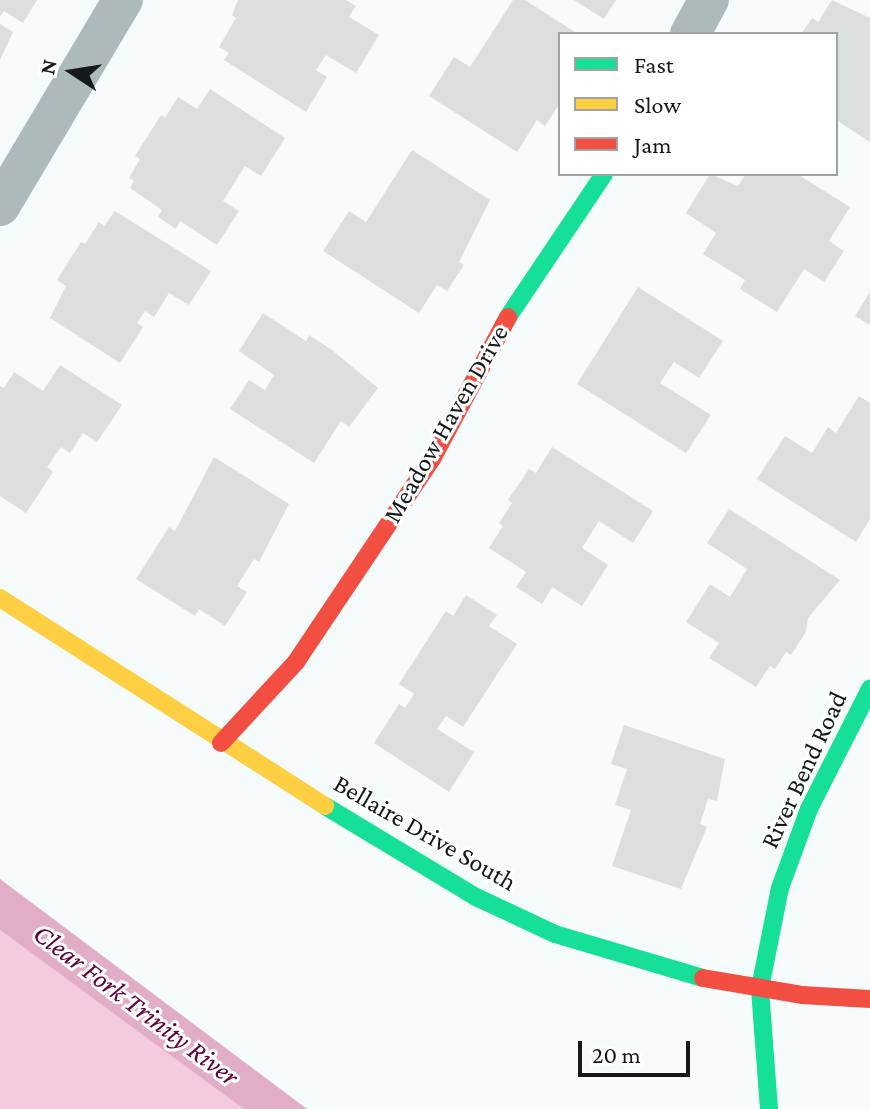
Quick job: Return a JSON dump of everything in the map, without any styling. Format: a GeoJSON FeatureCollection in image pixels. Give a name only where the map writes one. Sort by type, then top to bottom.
{"type":"FeatureCollection","features":[{"type":"Feature","properties":{"kind":"street"},"geometry":{"type":"LineString","coordinates":[[0,206],[123,0]]}},
{"type":"Feature","properties":{"kind":"street"},"geometry":{"type":"LineString","coordinates":[[691,32],[709,0]]}},
{"type":"Feature","properties":{"kind":"street","name":"Meadow Haven Drive"},"geometry":{"type":"LineString","coordinates":[[221,743],[304,650],[432,459],[501,328],[603,176]]}},
{"type":"Feature","properties":{"kind":"street","name":"Bellaire Drive South"},"geometry":{"type":"LineString","coordinates":[[0,598],[221,743],[476,897],[542,928],[686,975],[760,988],[870,999]]}},
{"type":"Feature","properties":{"kind":"street","name":"River Bend Road"},"geometry":{"type":"LineString","coordinates":[[769,1109],[760,988],[780,888],[809,809],[870,689]]}},
{"type":"Feature","properties":{"kind":"shaded area"},"geometry":{"type":"Polygon","coordinates":[[[0,930],[240,1105],[244,1109],[0,1109],[0,930]]]}},
{"type":"Feature","properties":{"kind":"water","name":"Clear Fork Trinity River"},"geometry":{"type":"Polygon","coordinates":[[[0,879],[307,1109],[244,1109],[0,930],[0,879]]]}},
{"type":"Feature","properties":{"kind":"building"},"geometry":{"type":"Polygon","coordinates":[[[0,0],[37,0],[23,23],[4,11],[0,17],[0,0]]]}},
{"type":"Feature","properties":{"kind":"building"},"geometry":{"type":"Polygon","coordinates":[[[238,0],[346,0],[356,6],[349,17],[379,35],[356,73],[326,55],[316,70],[327,77],[306,112],[224,60],[229,53],[219,47],[236,18],[232,15],[238,0]]]}},
{"type":"Feature","properties":{"kind":"building"},"geometry":{"type":"Polygon","coordinates":[[[513,0],[525,0],[575,32],[558,32],[558,106],[545,126],[537,120],[517,152],[429,96],[454,57],[470,67],[513,0]]]}},
{"type":"Feature","properties":{"kind":"building"},"geometry":{"type":"Polygon","coordinates":[[[574,0],[616,0],[604,19],[574,0]]]}},
{"type":"Feature","properties":{"kind":"building"},"geometry":{"type":"Polygon","coordinates":[[[832,0],[870,18],[870,142],[838,121],[838,32],[802,32],[812,18],[818,22],[832,0]]]}},
{"type":"Feature","properties":{"kind":"building"},"geometry":{"type":"Polygon","coordinates":[[[0,24],[13,32],[0,60],[0,24]]]}},
{"type":"Feature","properties":{"kind":"building"},"geometry":{"type":"Polygon","coordinates":[[[210,89],[285,138],[261,176],[245,166],[223,201],[239,211],[217,245],[180,221],[176,229],[158,217],[162,210],[130,188],[134,181],[129,178],[140,159],[135,156],[161,115],[165,118],[178,97],[197,109],[210,89]]]}},
{"type":"Feature","properties":{"kind":"building"},"geometry":{"type":"Polygon","coordinates":[[[412,150],[490,200],[459,262],[464,265],[447,291],[437,285],[419,313],[323,251],[349,211],[366,222],[412,150]]]}},
{"type":"Feature","properties":{"kind":"building"},"geometry":{"type":"Polygon","coordinates":[[[709,176],[738,186],[745,176],[800,176],[850,207],[829,241],[844,251],[824,282],[804,269],[777,312],[740,289],[745,280],[703,254],[716,233],[686,213],[709,176]]]}},
{"type":"Feature","properties":{"kind":"building"},"geometry":{"type":"Polygon","coordinates":[[[115,211],[211,271],[189,305],[169,293],[154,317],[145,311],[137,323],[143,327],[120,363],[50,318],[66,286],[57,280],[81,242],[85,244],[99,222],[104,226],[115,211]]]}},
{"type":"Feature","properties":{"kind":"building"},"geometry":{"type":"Polygon","coordinates":[[[638,287],[723,341],[699,378],[674,362],[660,383],[711,415],[686,453],[577,384],[638,287]]]}},
{"type":"Feature","properties":{"kind":"building"},"geometry":{"type":"Polygon","coordinates":[[[870,292],[870,325],[855,316],[870,292]]]}},
{"type":"Feature","properties":{"kind":"building"},"geometry":{"type":"Polygon","coordinates":[[[263,313],[306,341],[309,335],[332,350],[378,388],[349,427],[341,421],[314,463],[230,409],[249,380],[265,390],[274,375],[239,351],[263,313]]]}},
{"type":"Feature","properties":{"kind":"building"},"geometry":{"type":"Polygon","coordinates":[[[60,365],[122,405],[97,442],[83,433],[70,453],[61,447],[47,467],[53,472],[26,513],[0,496],[0,386],[4,388],[14,372],[43,391],[60,365]]]}},
{"type":"Feature","properties":{"kind":"building"},"geometry":{"type":"Polygon","coordinates":[[[859,396],[870,403],[870,519],[856,542],[757,479],[785,436],[812,453],[828,427],[836,433],[859,396]]]}},
{"type":"Feature","properties":{"kind":"building"},"geometry":{"type":"Polygon","coordinates":[[[552,447],[653,511],[633,543],[599,521],[582,548],[608,565],[582,606],[552,587],[542,604],[516,587],[526,572],[489,548],[503,526],[499,523],[512,503],[508,500],[529,469],[536,473],[552,447]]]}},
{"type":"Feature","properties":{"kind":"building"},"geometry":{"type":"Polygon","coordinates":[[[214,457],[289,504],[259,562],[254,559],[237,586],[247,592],[225,626],[199,609],[195,616],[136,579],[169,527],[175,531],[214,457]]]}},
{"type":"Feature","properties":{"kind":"building"},"geometry":{"type":"Polygon","coordinates":[[[729,509],[840,580],[808,618],[806,632],[791,655],[786,652],[775,669],[770,666],[756,687],[709,658],[719,643],[686,622],[710,584],[730,597],[747,569],[707,543],[729,509]]]}},
{"type":"Feature","properties":{"kind":"building"},"geometry":{"type":"Polygon","coordinates":[[[466,595],[497,615],[489,626],[517,644],[463,727],[446,716],[437,729],[474,752],[449,792],[374,743],[399,704],[405,708],[414,694],[399,684],[446,611],[453,616],[466,595]]]}},
{"type":"Feature","properties":{"kind":"building"},"geometry":{"type":"Polygon","coordinates":[[[624,725],[725,759],[717,801],[708,799],[700,824],[707,827],[681,889],[612,866],[631,810],[615,805],[627,769],[611,764],[624,725]]]}},
{"type":"Feature","properties":{"kind":"traffic: fast"},"geometry":{"type":"LineString","coordinates":[[508,317],[603,176]]}},
{"type":"Feature","properties":{"kind":"traffic: fast"},"geometry":{"type":"LineString","coordinates":[[769,1109],[760,988],[780,888],[809,809],[870,689]]}},
{"type":"Feature","properties":{"kind":"traffic: fast"},"geometry":{"type":"LineString","coordinates":[[325,806],[476,897],[555,934],[703,978]]}},
{"type":"Feature","properties":{"kind":"traffic: slow"},"geometry":{"type":"LineString","coordinates":[[0,598],[325,806]]}},
{"type":"Feature","properties":{"kind":"traffic: jam"},"geometry":{"type":"LineString","coordinates":[[221,743],[296,662],[432,459],[508,317]]}},
{"type":"Feature","properties":{"kind":"traffic: jam"},"geometry":{"type":"LineString","coordinates":[[703,978],[802,995],[870,999]]}}]}
